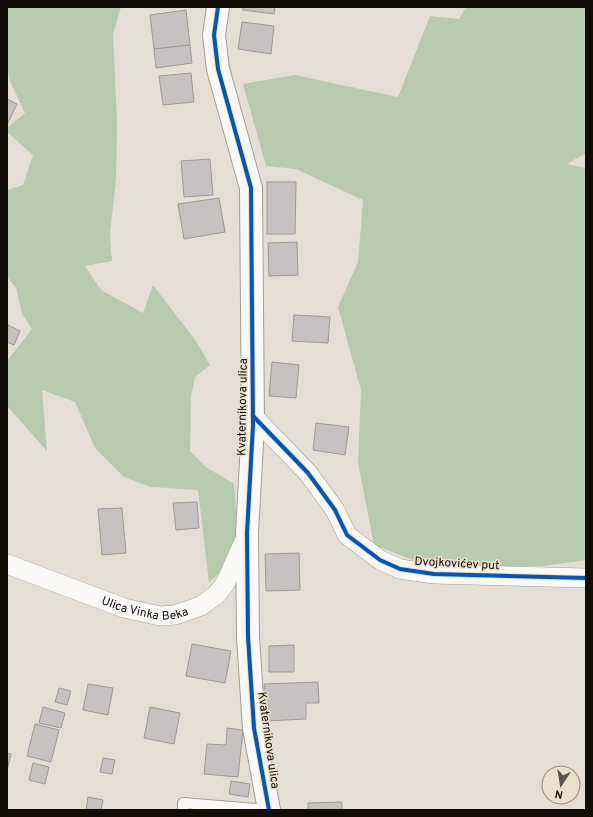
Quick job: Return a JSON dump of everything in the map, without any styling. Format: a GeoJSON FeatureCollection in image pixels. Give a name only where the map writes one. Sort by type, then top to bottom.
{"type":"FeatureCollection","features":[{"type":"Feature","properties":{"kind":"street","name":"Kvaternikova ulica"},"geometry":{"type":"LineString","coordinates":[[218,7],[214,35],[218,69],[252,188],[253,416],[247,533],[251,685],[254,728],[269,810]]}},
{"type":"Feature","properties":{"kind":"street","name":"Dvojkovićev put"},"geometry":{"type":"LineString","coordinates":[[253,416],[308,473],[335,510],[347,535],[380,560],[400,569],[434,574],[586,578]]}},
{"type":"Feature","properties":{"kind":"street","name":"Ulica Vinka Beka"},"geometry":{"type":"LineString","coordinates":[[7,564],[124,608],[160,616],[175,615],[201,606],[216,595],[225,584],[242,548],[247,533]]}},
{"type":"Feature","properties":{"kind":"lane"},"geometry":{"type":"LineString","coordinates":[[183,810],[183,803],[269,810]]}},
{"type":"Feature","properties":{"kind":"green space"},"geometry":{"type":"Polygon","coordinates":[[[7,7],[121,7],[113,34],[117,122],[116,179],[110,234],[112,261],[85,266],[101,290],[143,313],[153,285],[196,341],[210,365],[195,377],[191,396],[190,451],[206,467],[234,484],[238,533],[222,571],[209,582],[198,490],[151,487],[124,477],[95,448],[75,402],[42,390],[47,451],[7,406],[7,361],[32,329],[22,314],[16,288],[7,277],[7,190],[23,185],[33,155],[7,132],[7,128],[25,113],[9,79],[7,62],[7,7]]]}},
{"type":"Feature","properties":{"kind":"green space"},"geometry":{"type":"Polygon","coordinates":[[[466,7],[586,7],[586,153],[567,164],[586,168],[586,560],[544,566],[429,566],[374,545],[358,463],[361,390],[338,307],[358,262],[363,200],[296,169],[266,166],[243,84],[295,75],[398,97],[430,16],[459,19],[466,7]]]}},
{"type":"Feature","properties":{"kind":"building"},"geometry":{"type":"Polygon","coordinates":[[[243,7],[275,7],[274,14],[243,10],[243,7]]]}},
{"type":"Feature","properties":{"kind":"building"},"geometry":{"type":"Polygon","coordinates":[[[186,10],[190,45],[154,49],[150,15],[186,10]]]}},
{"type":"Feature","properties":{"kind":"building"},"geometry":{"type":"Polygon","coordinates":[[[242,22],[274,26],[271,54],[238,49],[242,22]]]}},
{"type":"Feature","properties":{"kind":"building"},"geometry":{"type":"Polygon","coordinates":[[[190,45],[192,63],[156,68],[154,49],[190,45]]]}},
{"type":"Feature","properties":{"kind":"building"},"geometry":{"type":"Polygon","coordinates":[[[191,73],[194,102],[163,105],[159,76],[191,73]]]}},
{"type":"Feature","properties":{"kind":"building"},"geometry":{"type":"Polygon","coordinates":[[[7,99],[17,104],[7,125],[7,99]]]}},
{"type":"Feature","properties":{"kind":"building"},"geometry":{"type":"Polygon","coordinates":[[[210,159],[213,195],[184,197],[181,161],[210,159]]]}},
{"type":"Feature","properties":{"kind":"building"},"geometry":{"type":"Polygon","coordinates":[[[267,182],[296,182],[295,234],[267,234],[267,182]]]}},
{"type":"Feature","properties":{"kind":"building"},"geometry":{"type":"Polygon","coordinates":[[[219,198],[225,232],[184,239],[178,204],[219,198]]]}},
{"type":"Feature","properties":{"kind":"building"},"geometry":{"type":"Polygon","coordinates":[[[297,242],[298,275],[269,276],[268,243],[297,242]]]}},
{"type":"Feature","properties":{"kind":"building"},"geometry":{"type":"Polygon","coordinates":[[[294,315],[330,317],[328,343],[292,341],[294,315]]]}},
{"type":"Feature","properties":{"kind":"building"},"geometry":{"type":"Polygon","coordinates":[[[8,325],[20,331],[14,345],[7,342],[8,325]]]}},
{"type":"Feature","properties":{"kind":"building"},"geometry":{"type":"Polygon","coordinates":[[[272,362],[299,365],[296,398],[269,396],[272,362]]]}},
{"type":"Feature","properties":{"kind":"building"},"geometry":{"type":"Polygon","coordinates":[[[316,423],[349,427],[345,455],[313,450],[316,423]]]}},
{"type":"Feature","properties":{"kind":"building"},"geometry":{"type":"Polygon","coordinates":[[[197,502],[199,528],[176,530],[173,503],[197,502]]]}},
{"type":"Feature","properties":{"kind":"building"},"geometry":{"type":"Polygon","coordinates":[[[122,508],[126,553],[102,555],[98,509],[122,508]]]}},
{"type":"Feature","properties":{"kind":"building"},"geometry":{"type":"Polygon","coordinates":[[[299,553],[300,590],[266,591],[265,554],[299,553]]]}},
{"type":"Feature","properties":{"kind":"building"},"geometry":{"type":"Polygon","coordinates":[[[192,644],[231,651],[225,683],[186,676],[192,644]]]}},
{"type":"Feature","properties":{"kind":"building"},"geometry":{"type":"Polygon","coordinates":[[[294,645],[294,672],[269,672],[269,646],[294,645]]]}},
{"type":"Feature","properties":{"kind":"building"},"geometry":{"type":"Polygon","coordinates":[[[318,682],[319,703],[306,703],[306,719],[266,721],[264,684],[318,682]]]}},
{"type":"Feature","properties":{"kind":"building"},"geometry":{"type":"Polygon","coordinates":[[[88,684],[113,688],[108,715],[83,710],[88,684]]]}},
{"type":"Feature","properties":{"kind":"building"},"geometry":{"type":"Polygon","coordinates":[[[59,688],[71,691],[67,705],[55,702],[59,688]]]}},
{"type":"Feature","properties":{"kind":"building"},"geometry":{"type":"Polygon","coordinates":[[[43,707],[65,713],[61,728],[39,723],[43,707]]]}},
{"type":"Feature","properties":{"kind":"building"},"geometry":{"type":"Polygon","coordinates":[[[150,707],[180,713],[174,744],[144,738],[150,707]]]}},
{"type":"Feature","properties":{"kind":"building"},"geometry":{"type":"Polygon","coordinates":[[[35,724],[59,730],[51,762],[27,756],[35,724]]]}},
{"type":"Feature","properties":{"kind":"building"},"geometry":{"type":"Polygon","coordinates":[[[227,728],[243,730],[238,777],[204,774],[207,744],[226,745],[227,728]]]}},
{"type":"Feature","properties":{"kind":"building"},"geometry":{"type":"Polygon","coordinates":[[[7,753],[11,754],[7,770],[7,753]]]}},
{"type":"Feature","properties":{"kind":"building"},"geometry":{"type":"Polygon","coordinates":[[[103,758],[115,760],[112,774],[100,772],[103,758]]]}},
{"type":"Feature","properties":{"kind":"building"},"geometry":{"type":"Polygon","coordinates":[[[33,763],[49,767],[45,784],[29,780],[33,763]]]}},
{"type":"Feature","properties":{"kind":"building"},"geometry":{"type":"Polygon","coordinates":[[[231,781],[250,784],[248,797],[229,794],[231,781]]]}},
{"type":"Feature","properties":{"kind":"building"},"geometry":{"type":"Polygon","coordinates":[[[88,797],[103,800],[101,810],[86,810],[88,797]]]}},
{"type":"Feature","properties":{"kind":"building"},"geometry":{"type":"Polygon","coordinates":[[[342,802],[342,810],[308,810],[308,803],[342,802]]]}},
{"type":"Feature","properties":{"kind":"cycle path"},"geometry":{"type":"LineString","coordinates":[[218,7],[214,35],[218,69],[251,188],[253,425],[247,533],[248,637],[254,728],[269,810]]}},
{"type":"Feature","properties":{"kind":"cycle path"},"geometry":{"type":"LineString","coordinates":[[253,416],[308,473],[335,510],[347,535],[380,560],[400,569],[434,574],[586,578]]}}]}
